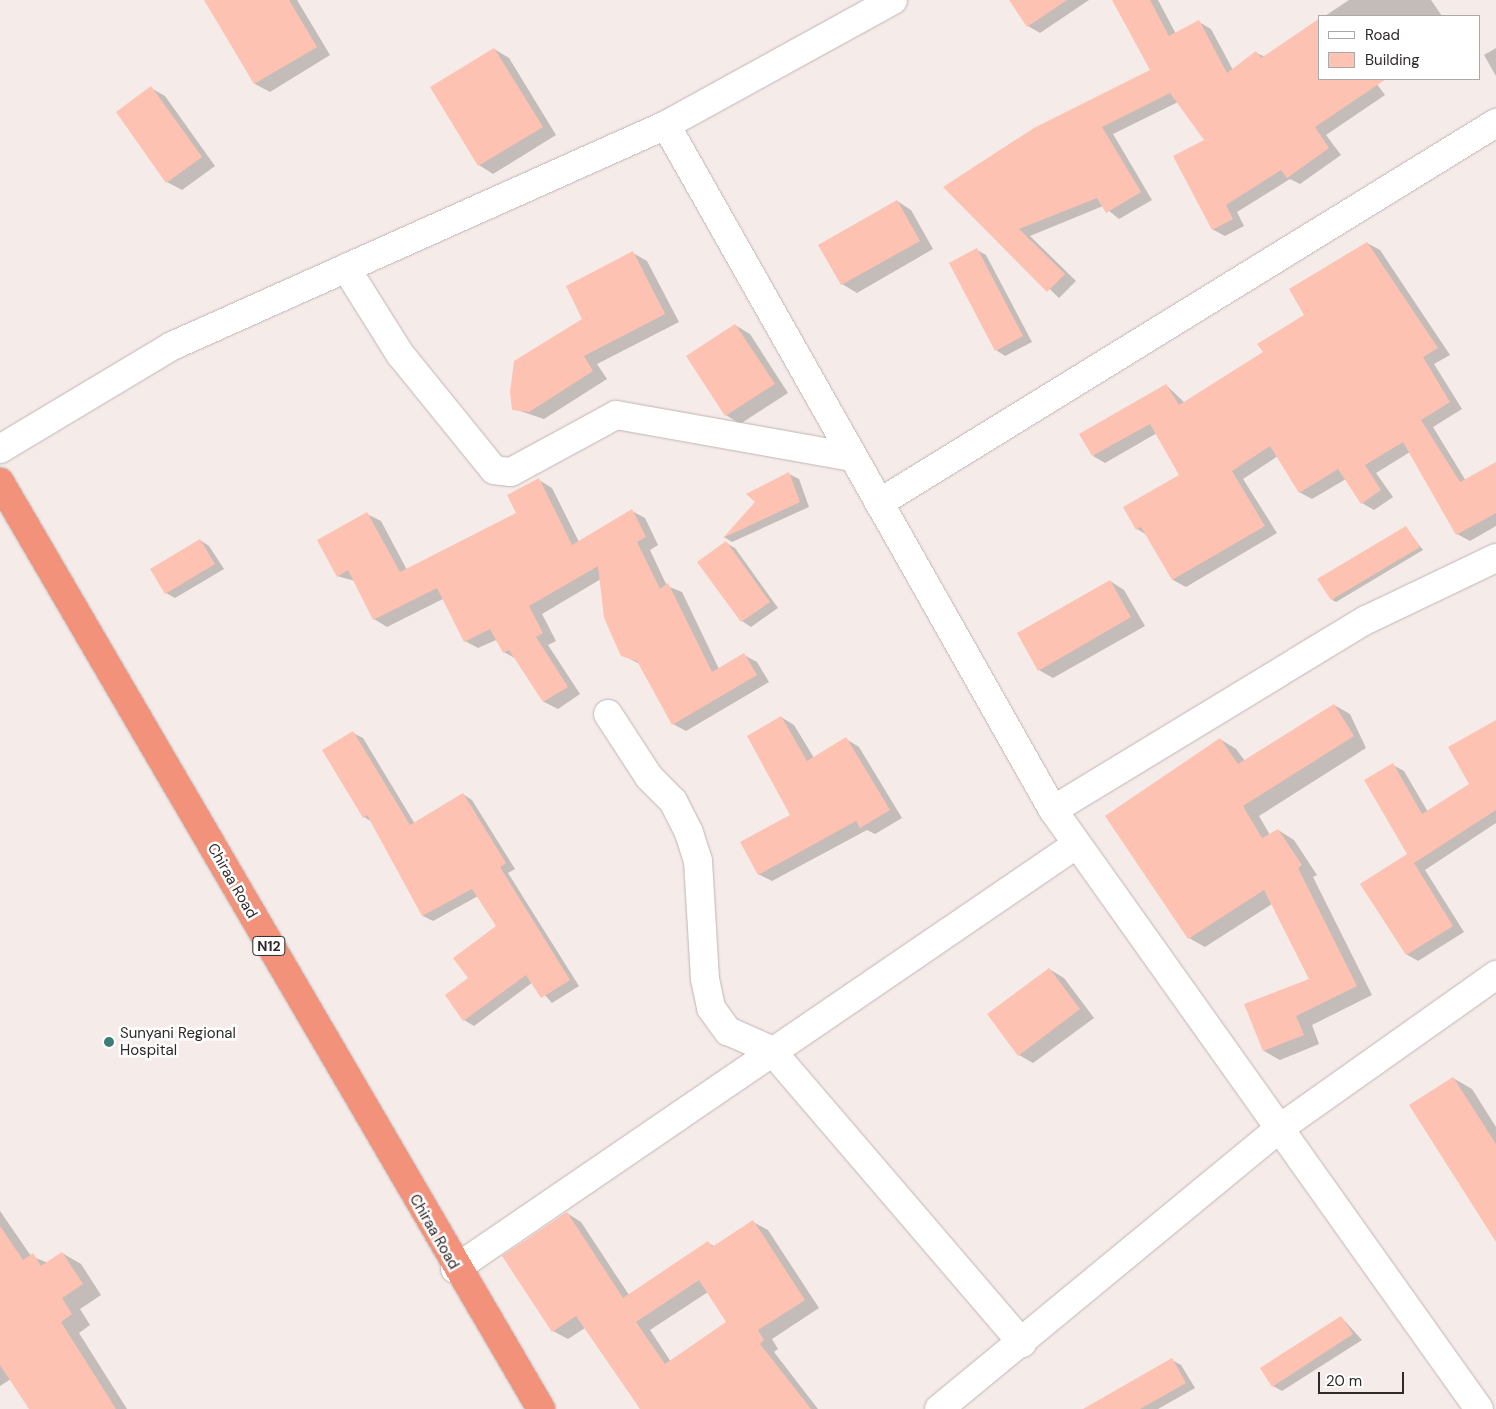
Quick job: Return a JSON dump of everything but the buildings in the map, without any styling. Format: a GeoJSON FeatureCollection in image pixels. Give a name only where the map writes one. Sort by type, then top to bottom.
{"type":"FeatureCollection","features":[{"type":"Feature","properties":{"kind":"highway","name":"Chiraa Road"},"geometry":{"type":"LineString","coordinates":[[0,482],[455,1268],[540,1409]]}},
{"type":"Feature","properties":{"kind":"street"},"geometry":{"type":"LineString","coordinates":[[0,449],[172,346],[666,125],[861,7],[893,0]]}},
{"type":"Feature","properties":{"kind":"street"},"geometry":{"type":"LineString","coordinates":[[879,503],[1496,123]]}},
{"type":"Feature","properties":{"kind":"street"},"geometry":{"type":"LineString","coordinates":[[666,125],[1053,810],[1280,1128],[1470,1404]]}},
{"type":"Feature","properties":{"kind":"street"},"geometry":{"type":"LineString","coordinates":[[346,268],[400,354],[494,470],[511,472],[616,415],[852,457]]}},
{"type":"Feature","properties":{"kind":"street"},"geometry":{"type":"LineString","coordinates":[[1053,810],[1366,620],[1496,558]]}},
{"type":"Feature","properties":{"kind":"street"},"geometry":{"type":"LineString","coordinates":[[608,714],[650,777],[673,801],[688,832],[698,861],[705,979],[711,1008],[728,1031],[771,1050],[1022,1343]]}},
{"type":"Feature","properties":{"kind":"street"},"geometry":{"type":"LineString","coordinates":[[455,1268],[771,1050],[1077,844]]}},
{"type":"Feature","properties":{"kind":"street"},"geometry":{"type":"LineString","coordinates":[[939,1409],[1022,1343],[1280,1128],[1496,975]]}},
{"type":"Feature","properties":{"kind":"place","name":"Sunyani Regional Hospital"},"geometry":{"type":"Point","coordinates":[109,1042]}}]}
